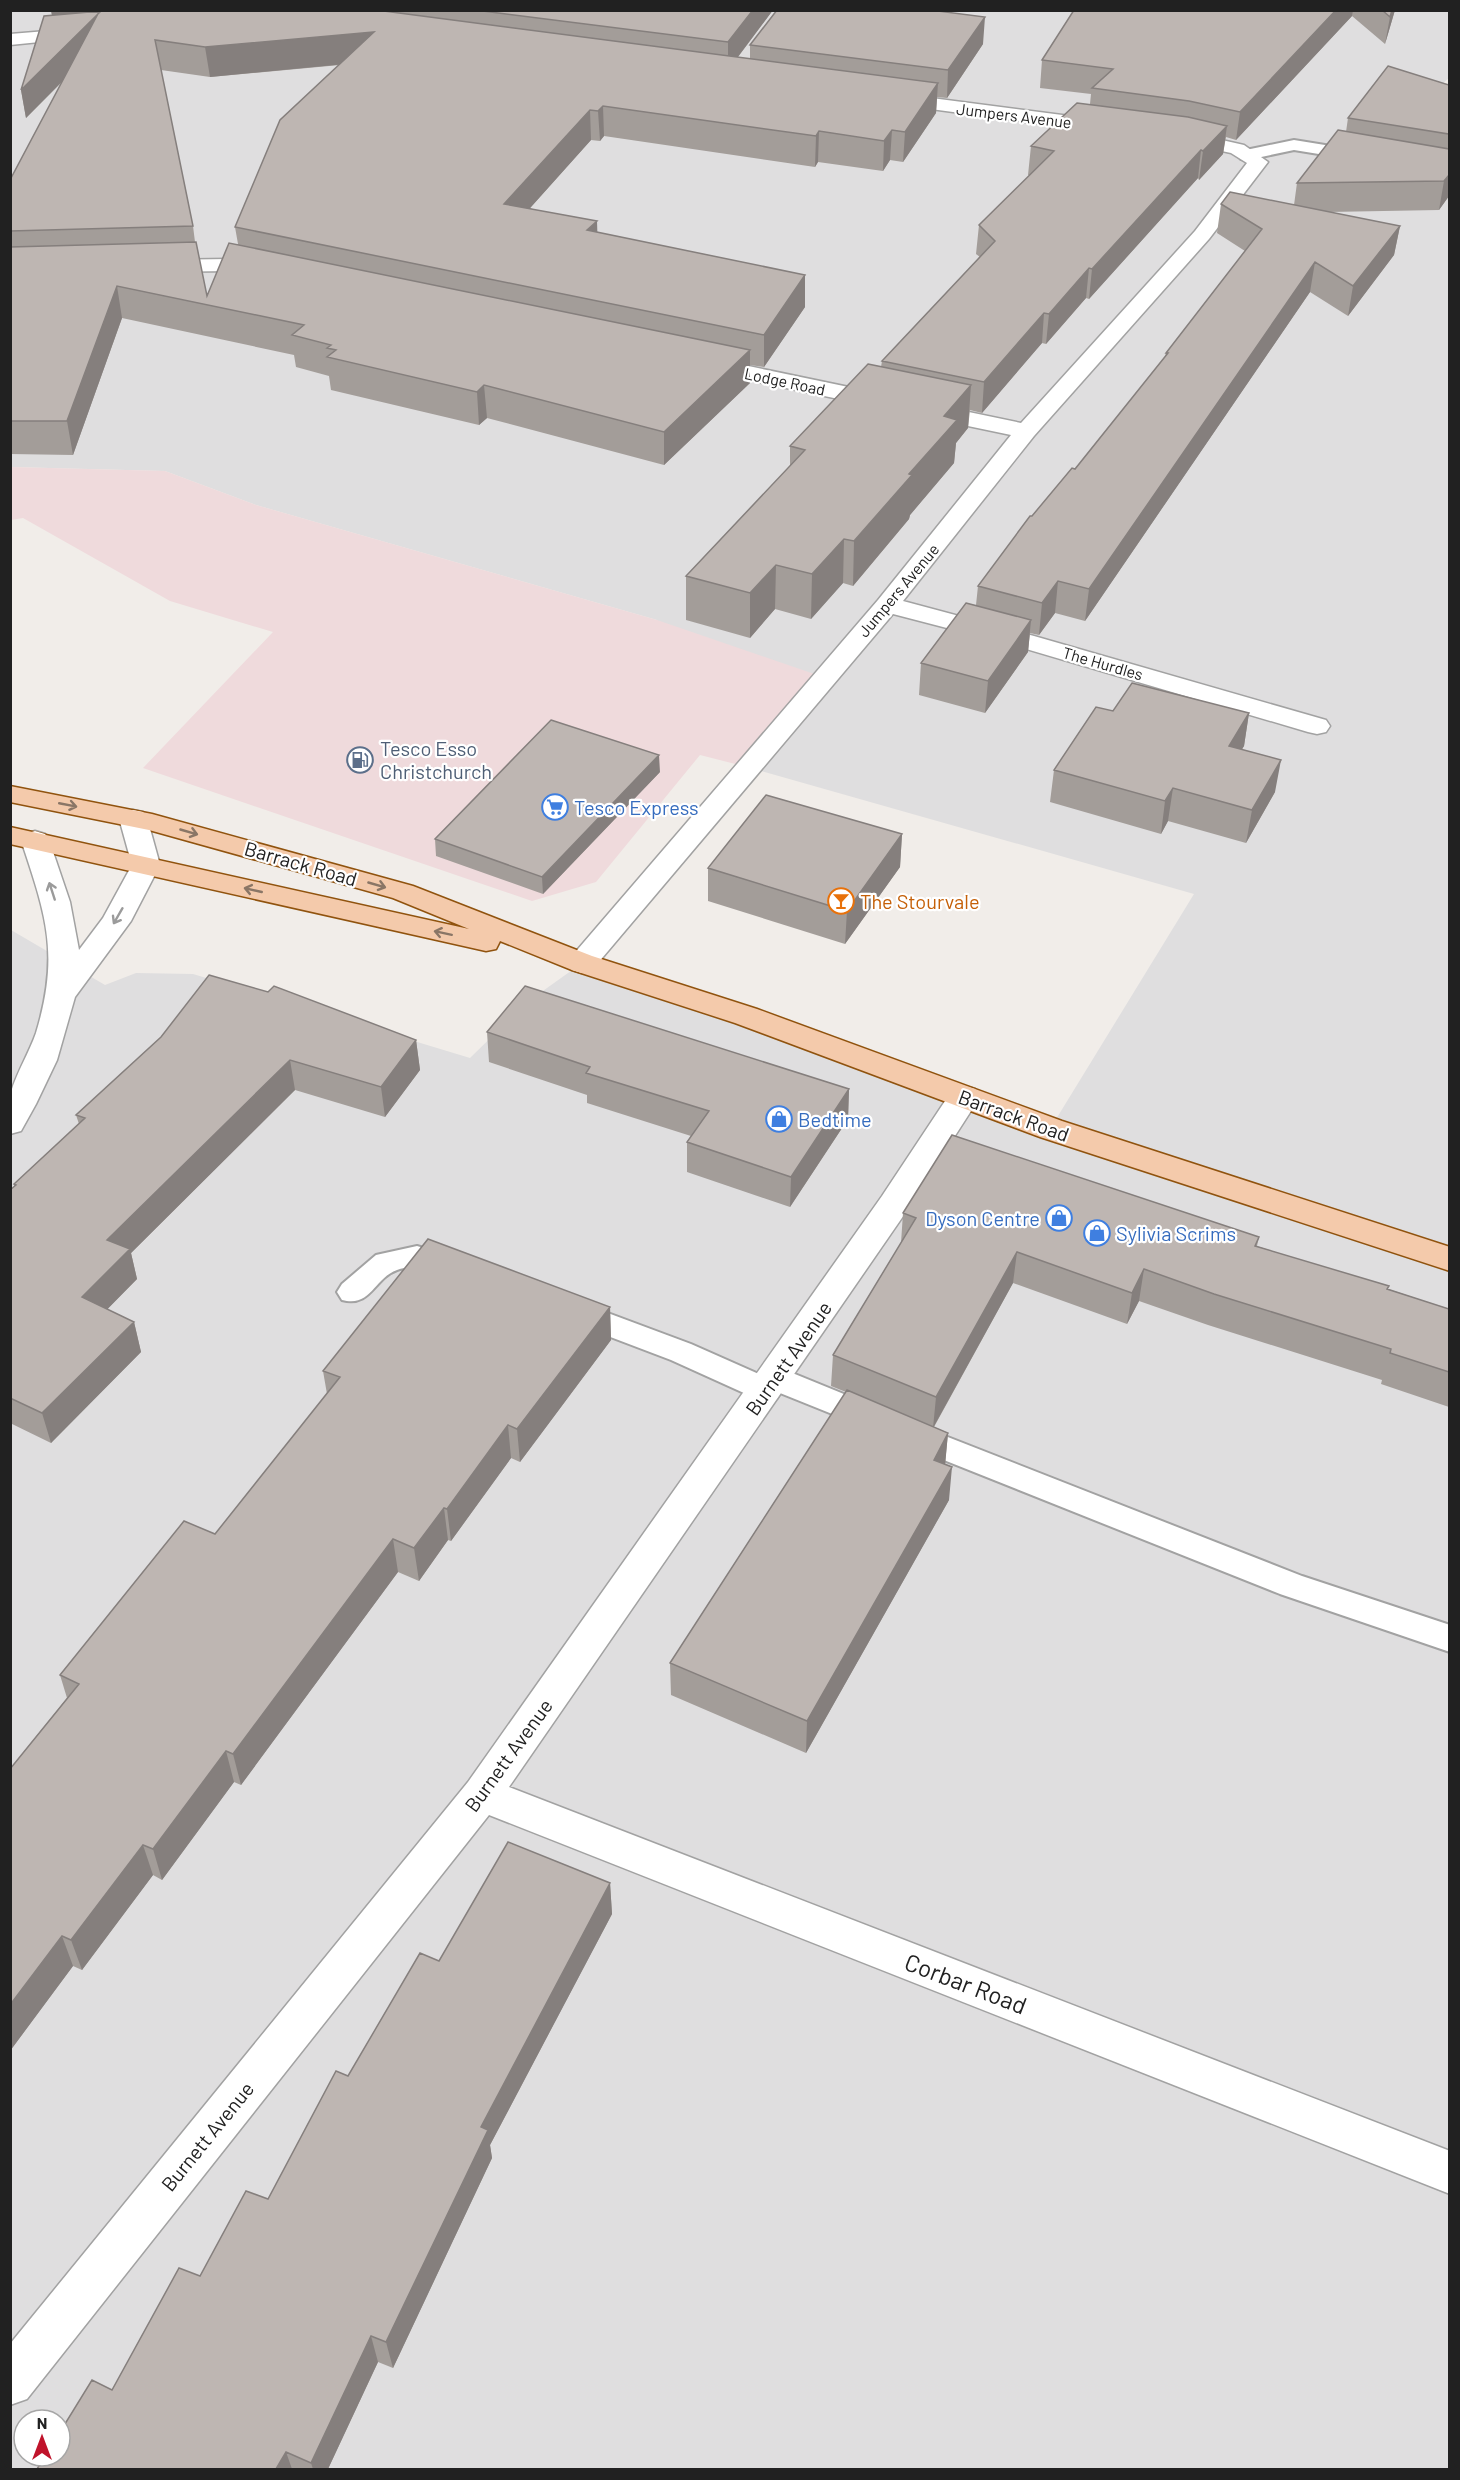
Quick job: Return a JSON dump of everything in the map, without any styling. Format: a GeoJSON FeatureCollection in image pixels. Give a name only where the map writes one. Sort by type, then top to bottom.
{"type":"FeatureCollection","features":[{"type":"Feature","properties":{"kind":"main road","name":"Barrack Road"},"geometry":{"type":"LineString","coordinates":[[10,794],[133,818],[403,892],[582,963],[746,1016],[1051,1129],[1449,1258]]}},
{"type":"Feature","properties":{"kind":"main road","name":"Barrack Road"},"geometry":{"type":"LineString","coordinates":[[23,838],[582,963]]}},
{"type":"Feature","properties":{"kind":"street"},"geometry":{"type":"LineString","coordinates":[[10,40],[103,31]]}},
{"type":"Feature","properties":{"kind":"street","name":"Jumpers Avenue"},"geometry":{"type":"LineString","coordinates":[[876,97],[1125,129]]}},
{"type":"Feature","properties":{"kind":"street"},"geometry":{"type":"LineString","coordinates":[[1161,134],[1237,149],[1247,155]]}},
{"type":"Feature","properties":{"kind":"street","name":"Jumpers Avenue"},"geometry":{"type":"LineString","coordinates":[[582,963],[887,605],[1026,431],[1202,235],[1258,162],[1247,155]]}},
{"type":"Feature","properties":{"kind":"street"},"geometry":{"type":"LineString","coordinates":[[134,267],[229,265],[286,277]]}},
{"type":"Feature","properties":{"kind":"street","name":"Lodge Road"},"geometry":{"type":"LineString","coordinates":[[679,358],[1026,431]]}},
{"type":"Feature","properties":{"kind":"street","name":"The Hurdles"},"geometry":{"type":"LineString","coordinates":[[887,605],[1025,640],[1317,726]]}},
{"type":"Feature","properties":{"kind":"street"},"geometry":{"type":"LineString","coordinates":[[63,992],[116,921],[146,865],[133,818]]}},
{"type":"Feature","properties":{"kind":"street"},"geometry":{"type":"LineString","coordinates":[[10,1123],[23,1103],[42,1056],[63,992],[64,943],[57,908],[23,838]]}},
{"type":"Feature","properties":{"kind":"street","name":"Burnett Avenue"},"geometry":{"type":"LineString","coordinates":[[10,2382],[482,1794],[770,1384],[894,1204],[964,1097]]}},
{"type":"Feature","properties":{"kind":"street","name":"Corbar Road"},"geometry":{"type":"LineString","coordinates":[[482,1794],[1449,2173]]}},
{"type":"Feature","properties":{"kind":"lane"},"geometry":{"type":"LineString","coordinates":[[1247,155],[1294,145],[1383,160]]}},
{"type":"Feature","properties":{"kind":"lane"},"geometry":{"type":"LineString","coordinates":[[352,1292],[386,1262],[417,1256],[472,1273]]}},
{"type":"Feature","properties":{"kind":"lane"},"geometry":{"type":"LineString","coordinates":[[549,1302],[1007,1474],[1291,1585],[1449,1639]]}},
{"type":"Feature","properties":{"kind":"shaded area"},"geometry":{"type":"Polygon","coordinates":[[[11,11],[1449,11],[1449,78],[1425,99],[1450,107],[1449,2469],[11,2469],[11,930],[105,985],[136,973],[193,974],[470,1058],[526,1003],[582,963],[1050,1129],[1194,894],[751,768],[657,620],[256,505],[165,471],[11,467],[11,11]]]}},
{"type":"Feature","properties":{"kind":"shaded area"},"geometry":{"type":"Polygon","coordinates":[[[11,467],[165,471],[256,505],[657,620],[823,677],[751,768],[700,755],[596,882],[532,901],[143,768],[273,632],[170,601],[23,518],[11,520],[11,467]]]}},
{"type":"Feature","properties":{"kind":"building"},"geometry":{"type":"Polygon","coordinates":[[[100,10],[376,10],[938,83],[905,132],[892,130],[884,141],[819,131],[816,136],[603,106],[598,111],[590,110],[504,204],[597,221],[587,230],[805,275],[764,335],[235,227],[280,120],[374,32],[205,47],[155,40],[193,226],[10,231],[10,180],[100,10]]]}},
{"type":"Feature","properties":{"kind":"building"},"geometry":{"type":"Polygon","coordinates":[[[475,10],[753,10],[728,42],[475,10]]]}},
{"type":"Feature","properties":{"kind":"building"},"geometry":{"type":"Polygon","coordinates":[[[777,10],[930,10],[985,17],[948,70],[750,45],[777,10]]]}},
{"type":"Feature","properties":{"kind":"building"},"geometry":{"type":"Polygon","coordinates":[[[1074,10],[1336,10],[1240,112],[1189,101],[1092,88],[1113,69],[1042,60],[1074,10]]]}},
{"type":"Feature","properties":{"kind":"building"},"geometry":{"type":"Polygon","coordinates":[[[1382,10],[1392,10],[1390,17],[1382,10]]]}},
{"type":"Feature","properties":{"kind":"building"},"geometry":{"type":"Polygon","coordinates":[[[101,11],[21,90],[44,16],[101,11]]]}},
{"type":"Feature","properties":{"kind":"building"},"geometry":{"type":"Polygon","coordinates":[[[1388,66],[1449,85],[1449,134],[1348,118],[1388,66]]]}},
{"type":"Feature","properties":{"kind":"building"},"geometry":{"type":"Polygon","coordinates":[[[1077,103],[1188,117],[1227,126],[1203,151],[1201,150],[1092,269],[1089,268],[1049,314],[1044,313],[984,382],[882,361],[995,241],[979,225],[1054,151],[1031,146],[1077,103]]]}},
{"type":"Feature","properties":{"kind":"building"},"geometry":{"type":"Polygon","coordinates":[[[1338,130],[1449,149],[1449,175],[1444,181],[1297,183],[1338,130]]]}},
{"type":"Feature","properties":{"kind":"building"},"geometry":{"type":"Polygon","coordinates":[[[1230,192],[1400,226],[1353,286],[1315,262],[1089,589],[1058,581],[1042,603],[978,586],[1030,516],[1072,468],[1075,469],[1168,353],[1166,353],[1262,229],[1221,204],[1230,192]]]}},
{"type":"Feature","properties":{"kind":"building"},"geometry":{"type":"Polygon","coordinates":[[[196,242],[207,296],[229,243],[750,350],[664,432],[484,385],[477,392],[327,357],[336,350],[327,348],[331,345],[292,335],[304,325],[117,286],[67,421],[10,421],[10,247],[196,242]]]}},
{"type":"Feature","properties":{"kind":"building"},"geometry":{"type":"Polygon","coordinates":[[[868,364],[971,385],[944,416],[957,420],[909,474],[912,475],[854,541],[844,539],[812,574],[776,565],[750,593],[686,576],[805,450],[790,446],[868,364]]]}},
{"type":"Feature","properties":{"kind":"building"},"geometry":{"type":"Polygon","coordinates":[[[966,603],[1031,620],[988,681],[921,663],[966,603]]]}},
{"type":"Feature","properties":{"kind":"building"},"geometry":{"type":"Polygon","coordinates":[[[1132,683],[1249,713],[1229,746],[1281,760],[1252,810],[1173,788],[1165,801],[1054,770],[1096,707],[1113,711],[1132,683]]]}},
{"type":"Feature","properties":{"kind":"building","name":"Tesco Express"},"geometry":{"type":"Polygon","coordinates":[[[551,720],[659,755],[542,877],[435,839],[551,720]]]}},
{"type":"Feature","properties":{"kind":"building"},"geometry":{"type":"Polygon","coordinates":[[[766,795],[902,834],[847,911],[708,868],[766,795]]]}},
{"type":"Feature","properties":{"kind":"building"},"geometry":{"type":"Polygon","coordinates":[[[209,975],[268,992],[274,986],[416,1040],[381,1087],[290,1060],[107,1240],[130,1249],[82,1297],[134,1322],[42,1413],[10,1398],[10,1190],[85,1118],[76,1115],[161,1037],[209,975]]]}},
{"type":"Feature","properties":{"kind":"building"},"geometry":{"type":"Polygon","coordinates":[[[525,986],[849,1089],[791,1177],[687,1142],[709,1111],[586,1073],[590,1067],[487,1032],[525,986]]]}},
{"type":"Feature","properties":{"kind":"building"},"geometry":{"type":"Polygon","coordinates":[[[952,1135],[1259,1237],[1255,1246],[1389,1286],[1387,1289],[1449,1309],[1449,1372],[1390,1353],[1391,1349],[1214,1294],[1144,1269],[1132,1293],[1017,1252],[936,1397],[833,1355],[916,1218],[903,1213],[952,1135]]]}},
{"type":"Feature","properties":{"kind":"building"},"geometry":{"type":"Polygon","coordinates":[[[428,1239],[610,1307],[517,1429],[508,1425],[447,1509],[444,1508],[414,1548],[393,1539],[233,1754],[226,1751],[153,1849],[143,1845],[71,1940],[62,1936],[10,2005],[10,1769],[79,1684],[60,1675],[184,1521],[215,1534],[340,1377],[323,1371],[428,1239]]]}},
{"type":"Feature","properties":{"kind":"building"},"geometry":{"type":"Polygon","coordinates":[[[847,1390],[948,1433],[934,1460],[952,1467],[807,1721],[670,1663],[847,1390]]]}},
{"type":"Feature","properties":{"kind":"building"},"geometry":{"type":"Polygon","coordinates":[[[508,1842],[610,1883],[481,2127],[488,2130],[386,2342],[371,2336],[311,2463],[286,2452],[276,2469],[37,2469],[72,2468],[72,2412],[92,2380],[112,2390],[179,2268],[200,2276],[246,2191],[268,2199],[336,2071],[348,2076],[420,1953],[439,1961],[508,1842]]]}},
{"type":"Feature","properties":{"kind":"place","name":"Tesco Esso Christchurch"},"geometry":{"type":"Point","coordinates":[360,760]}},
{"type":"Feature","properties":{"kind":"place","name":"Tesco Express"},"geometry":{"type":"Point","coordinates":[555,807]}},
{"type":"Feature","properties":{"kind":"place","name":"The Stourvale"},"geometry":{"type":"Point","coordinates":[841,901]}},
{"type":"Feature","properties":{"kind":"place","name":"Bedtime"},"geometry":{"type":"Point","coordinates":[779,1119]}},
{"type":"Feature","properties":{"kind":"place","name":"Dyson Centre"},"geometry":{"type":"Point","coordinates":[1059,1218]}},
{"type":"Feature","properties":{"kind":"place","name":"Sylivia Scrims"},"geometry":{"type":"Point","coordinates":[1097,1233]}}]}
